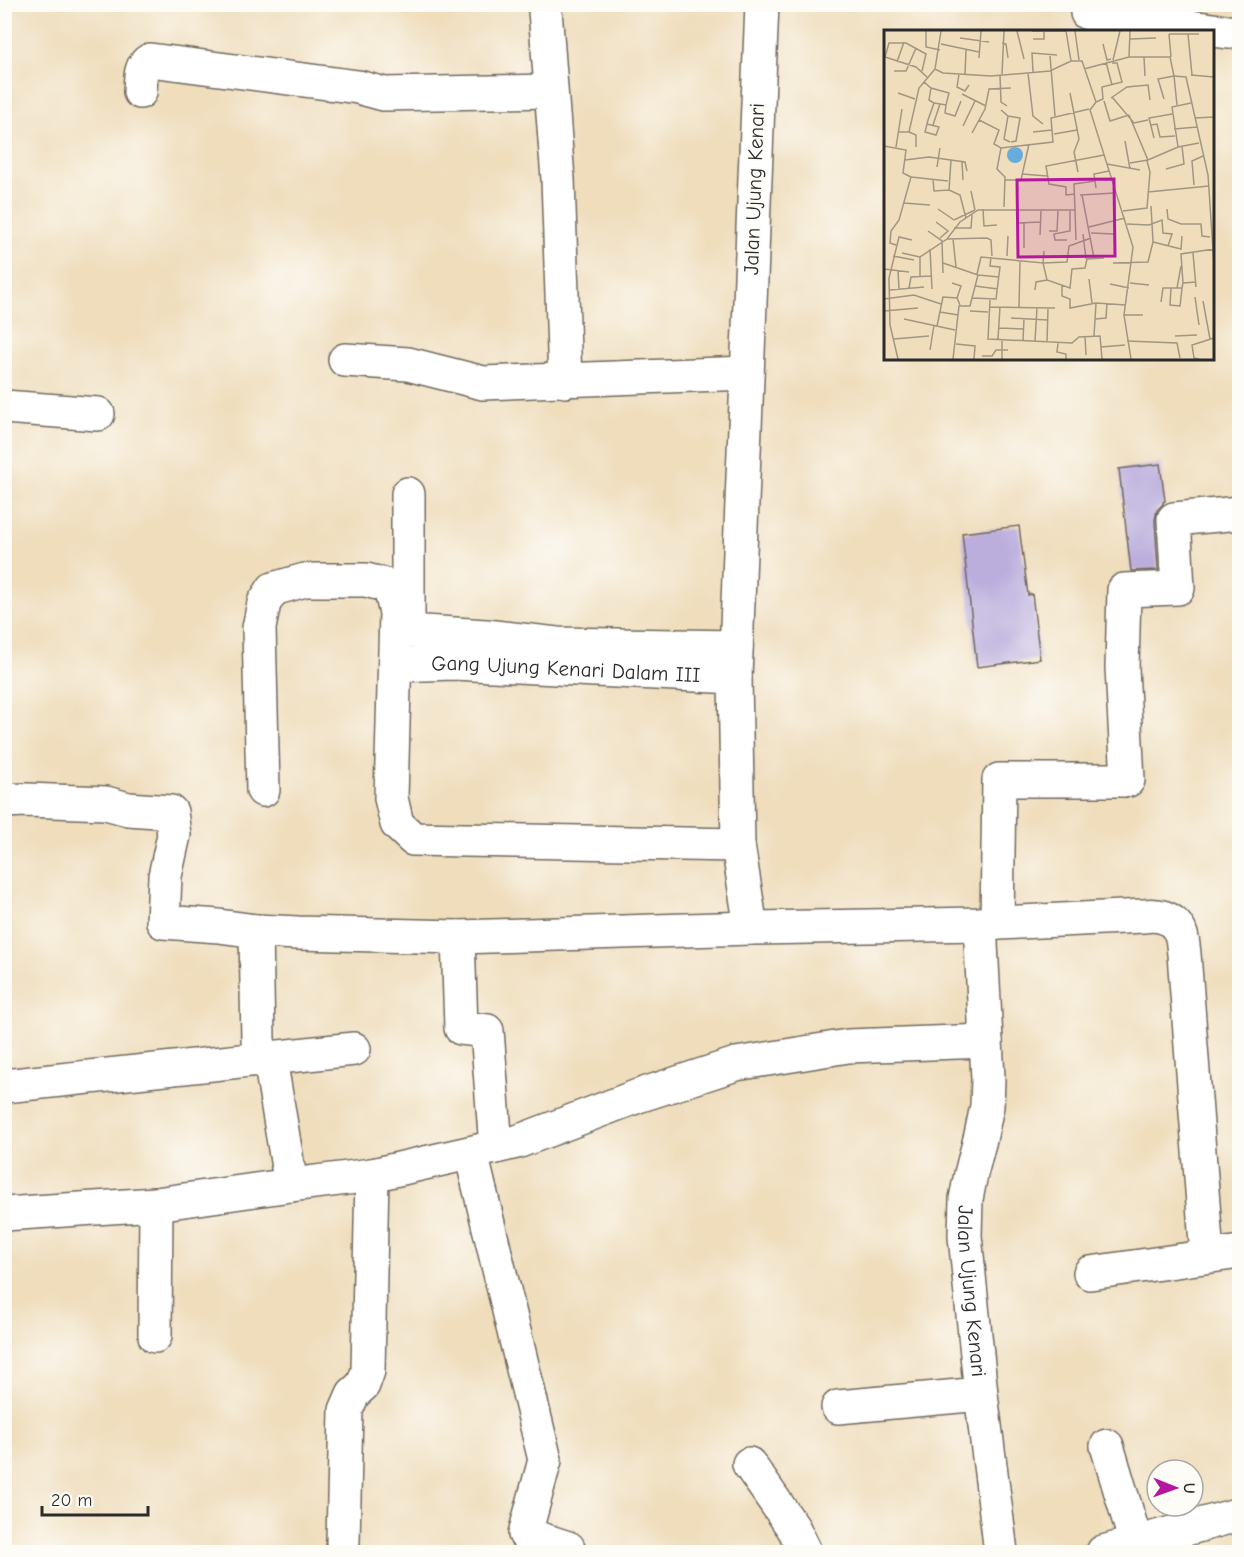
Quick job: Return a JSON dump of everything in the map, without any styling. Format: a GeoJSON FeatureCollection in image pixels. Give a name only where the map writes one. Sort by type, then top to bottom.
{"type":"FeatureCollection","features":[{"type":"Feature","properties":{"kind":"street","name":"Jalan Ujung Kenari"},"geometry":{"type":"LineString","coordinates":[[751,928],[738,845],[736,662],[762,4]]}},
{"type":"Feature","properties":{"kind":"street"},"geometry":{"type":"LineString","coordinates":[[545,10],[558,179],[565,381]]}},
{"type":"Feature","properties":{"kind":"street"},"geometry":{"type":"LineString","coordinates":[[1087,13],[1233,28]]}},
{"type":"Feature","properties":{"kind":"street"},"geometry":{"type":"LineString","coordinates":[[140,92],[142,67],[150,60],[358,87],[384,94],[550,91]]}},
{"type":"Feature","properties":{"kind":"street"},"geometry":{"type":"LineString","coordinates":[[345,360],[408,364],[483,383],[747,373]]}},
{"type":"Feature","properties":{"kind":"street"},"geometry":{"type":"LineString","coordinates":[[4,407],[99,414]]}},
{"type":"Feature","properties":{"kind":"street"},"geometry":{"type":"LineString","coordinates":[[408,494],[408,631],[486,636],[736,662]]}},
{"type":"Feature","properties":{"kind":"street","name":"Jalan Ujung Kenari"},"geometry":{"type":"LineString","coordinates":[[1001,1552],[981,1394],[965,1236],[966,1199],[987,1106],[989,923],[999,780],[1128,780],[1122,668],[1124,590],[1178,588],[1174,519],[1239,513]]}},
{"type":"Feature","properties":{"kind":"street"},"geometry":{"type":"LineString","coordinates":[[263,790],[259,628],[264,603],[273,589],[305,580],[366,580],[385,585],[391,592],[396,612],[391,798],[397,824],[413,839],[738,845]]}},
{"type":"Feature","properties":{"kind":"street","name":"Gang Ujung Kenari Dalam III"},"geometry":{"type":"LineString","coordinates":[[395,665],[736,662]]}},
{"type":"Feature","properties":{"kind":"street"},"geometry":{"type":"LineString","coordinates":[[4,801],[106,803],[128,809],[171,812],[174,835],[165,876],[163,922],[256,931],[458,937],[989,923],[1157,914],[1171,921],[1180,931],[1184,954],[1207,1256]]}},
{"type":"Feature","properties":{"kind":"street"},"geometry":{"type":"LineString","coordinates":[[256,931],[258,1040],[260,1050],[272,1071],[291,1185]]}},
{"type":"Feature","properties":{"kind":"street"},"geometry":{"type":"LineString","coordinates":[[458,937],[461,1028],[487,1031],[484,1150],[545,1460],[525,1534],[568,1548],[569,1552]]}},
{"type":"Feature","properties":{"kind":"street"},"geometry":{"type":"LineString","coordinates":[[4,1214],[156,1204],[372,1175],[517,1142],[638,1096],[736,1064],[848,1046],[986,1041]]}},
{"type":"Feature","properties":{"kind":"street"},"geometry":{"type":"LineString","coordinates":[[4,1086],[354,1050]]}},
{"type":"Feature","properties":{"kind":"street"},"geometry":{"type":"LineString","coordinates":[[344,1542],[346,1410],[352,1394],[363,1385],[368,1371],[372,1175]]}},
{"type":"Feature","properties":{"kind":"street"},"geometry":{"type":"LineString","coordinates":[[155,1336],[156,1204]]}},
{"type":"Feature","properties":{"kind":"street"},"geometry":{"type":"LineString","coordinates":[[1090,1273],[1239,1252]]}},
{"type":"Feature","properties":{"kind":"street"},"geometry":{"type":"LineString","coordinates":[[838,1407],[981,1394]]}},
{"type":"Feature","properties":{"kind":"street"},"geometry":{"type":"LineString","coordinates":[[1107,1446],[1136,1543]]}},
{"type":"Feature","properties":{"kind":"street"},"geometry":{"type":"LineString","coordinates":[[749,1464],[794,1529],[805,1552]]}},
{"type":"Feature","properties":{"kind":"street"},"geometry":{"type":"LineString","coordinates":[[1103,1552],[1239,1514]]}},
{"type":"Feature","properties":{"kind":"building"},"geometry":{"type":"Polygon","coordinates":[[[1160,464],[1165,501],[1157,510],[1155,520],[1158,570],[1131,571],[1119,469],[1160,464]]]}},
{"type":"Feature","properties":{"kind":"building"},"geometry":{"type":"Polygon","coordinates":[[[1019,526],[1028,595],[1032,594],[1040,659],[977,667],[962,533],[1019,526]]]}}]}
